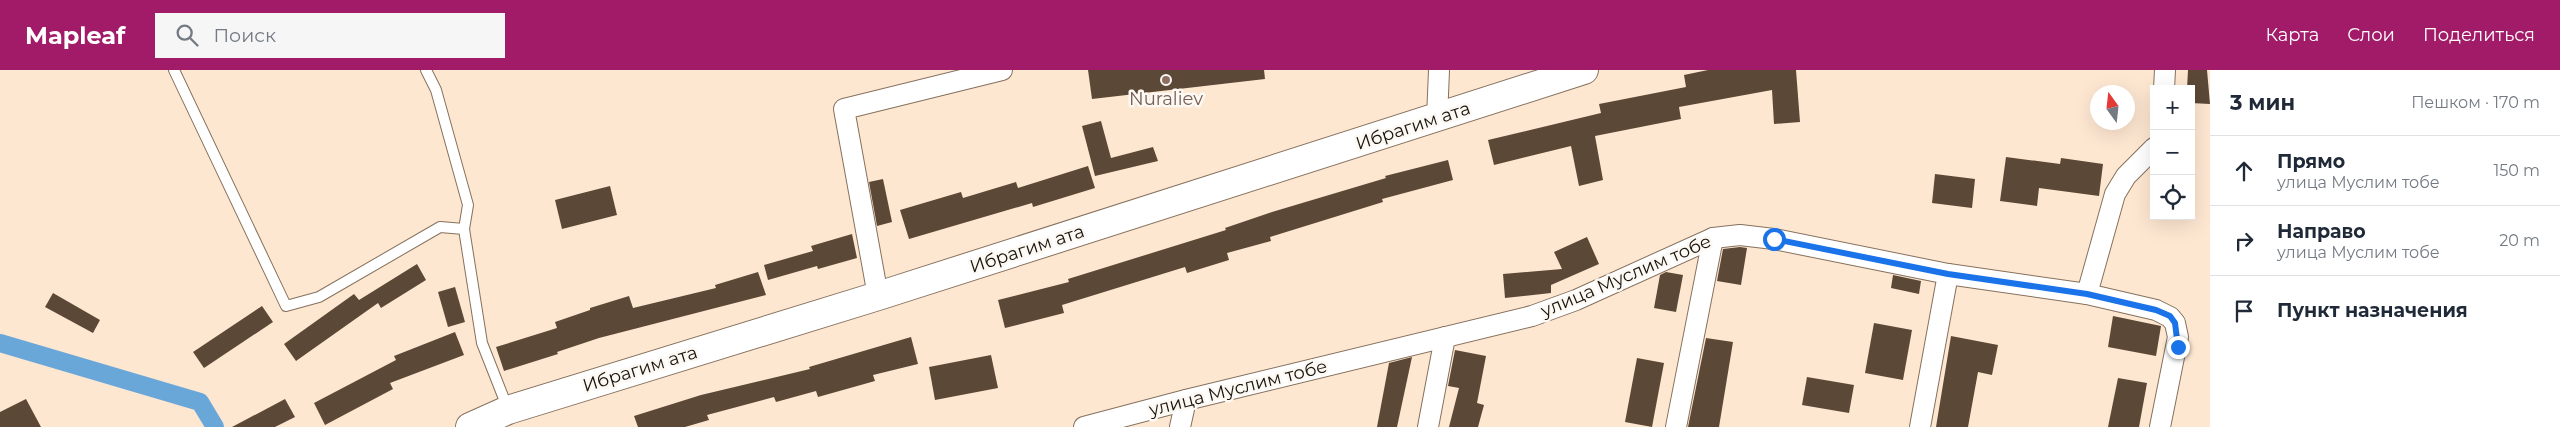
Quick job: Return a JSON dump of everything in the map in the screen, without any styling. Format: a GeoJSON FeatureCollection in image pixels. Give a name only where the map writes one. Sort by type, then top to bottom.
{"type":"FeatureCollection","features":[{"type":"Feature","properties":{"kind":"street"},"geometry":{"type":"LineString","coordinates":[[878,296],[844,109],[1002,70]]}},
{"type":"Feature","properties":{"kind":"street"},"geometry":{"type":"LineString","coordinates":[[1437,119],[1439,70]]}},
{"type":"Feature","properties":{"kind":"street","name":"Ибрагим ата"},"geometry":{"type":"LineString","coordinates":[[470,427],[508,410],[878,296],[1437,119],[1584,70]]}},
{"type":"Feature","properties":{"kind":"street"},"geometry":{"type":"LineString","coordinates":[[2164,85],[2165,70]]}},
{"type":"Feature","properties":{"kind":"street"},"geometry":{"type":"LineString","coordinates":[[2087,294],[2115,194],[2126,176],[2150,152]]}},
{"type":"Feature","properties":{"kind":"street","name":"улица Муслим тобе"},"geometry":{"type":"LineString","coordinates":[[1084,427],[1186,400],[1532,316],[1576,300],[1713,238],[1740,235],[1774,239],[1948,274],[2087,294],[2164,312],[2175,323],[2178,347],[2160,427]]}},
{"type":"Feature","properties":{"kind":"street"},"geometry":{"type":"LineString","coordinates":[[1676,427],[1713,238]]}},
{"type":"Feature","properties":{"kind":"street"},"geometry":{"type":"LineString","coordinates":[[1920,427],[1948,274]]}},
{"type":"Feature","properties":{"kind":"street"},"geometry":{"type":"LineString","coordinates":[[1428,427],[1445,337]]}},
{"type":"Feature","properties":{"kind":"street"},"geometry":{"type":"LineString","coordinates":[[1180,427],[1186,400]]}},
{"type":"Feature","properties":{"kind":"lane"},"geometry":{"type":"LineString","coordinates":[[174,70],[286,306],[319,297],[440,227],[464,229]]}},
{"type":"Feature","properties":{"kind":"lane"},"geometry":{"type":"LineString","coordinates":[[426,70],[436,90],[468,205],[464,229],[482,343],[508,410]]}},
{"type":"Feature","properties":{"kind":"building","name":"Nuraliev"},"geometry":{"type":"Polygon","coordinates":[[[1088,70],[1264,70],[1265,79],[1092,99],[1088,70]]]}},
{"type":"Feature","properties":{"kind":"building"},"geometry":{"type":"Polygon","coordinates":[[[1708,70],[1796,70],[1800,122],[1774,124],[1772,90],[1679,107],[1681,119],[1595,136],[1603,180],[1579,186],[1571,146],[1494,165],[1488,140],[1601,113],[1599,104],[1686,87],[1684,75],[1708,70]]]}},
{"type":"Feature","properties":{"kind":"building"},"geometry":{"type":"Polygon","coordinates":[[[2188,70],[2207,70],[2210,104],[2195,103],[2195,85],[2187,85],[2188,70]]]}},
{"type":"Feature","properties":{"kind":"building"},"geometry":{"type":"Polygon","coordinates":[[[1101,121],[1111,158],[1153,147],[1158,161],[1095,176],[1082,126],[1101,121]]]}},
{"type":"Feature","properties":{"kind":"building"},"geometry":{"type":"Polygon","coordinates":[[[2006,157],[2060,164],[2061,158],[2103,164],[2099,196],[2039,188],[2037,206],[2000,201],[2006,157]]]}},
{"type":"Feature","properties":{"kind":"building"},"geometry":{"type":"Polygon","coordinates":[[[1448,160],[1453,180],[1382,199],[1383,202],[1270,237],[1271,241],[1227,253],[1229,260],[1187,273],[1185,267],[1062,305],[1064,313],[1005,328],[998,300],[1069,282],[1068,279],[1226,230],[1225,228],[1272,212],[1386,178],[1385,176],[1448,160]]]}},
{"type":"Feature","properties":{"kind":"building"},"geometry":{"type":"Polygon","coordinates":[[[1088,166],[1095,188],[1033,207],[1032,203],[909,239],[900,210],[961,192],[963,198],[1016,182],[1018,188],[1088,166]]]}},
{"type":"Feature","properties":{"kind":"building"},"geometry":{"type":"Polygon","coordinates":[[[1935,174],[1975,179],[1972,208],[1932,203],[1935,174]]]}},
{"type":"Feature","properties":{"kind":"building"},"geometry":{"type":"Polygon","coordinates":[[[883,179],[892,222],[877,226],[869,182],[883,179]]]}},
{"type":"Feature","properties":{"kind":"building"},"geometry":{"type":"Polygon","coordinates":[[[610,186],[617,215],[562,229],[555,200],[610,186]]]}},
{"type":"Feature","properties":{"kind":"building"},"geometry":{"type":"Polygon","coordinates":[[[852,234],[857,258],[818,269],[817,266],[768,280],[764,265],[813,251],[811,246],[852,234]]]}},
{"type":"Feature","properties":{"kind":"building"},"geometry":{"type":"Polygon","coordinates":[[[1587,237],[1599,264],[1551,285],[1551,293],[1505,298],[1503,274],[1562,269],[1554,252],[1587,237]]]}},
{"type":"Feature","properties":{"kind":"building"},"geometry":{"type":"Polygon","coordinates":[[[1747,248],[1741,285],[1717,281],[1723,249],[1747,248]]]}},
{"type":"Feature","properties":{"kind":"building"},"geometry":{"type":"Polygon","coordinates":[[[417,264],[426,280],[381,308],[378,303],[296,361],[284,344],[354,294],[359,300],[417,264]]]}},
{"type":"Feature","properties":{"kind":"building"},"geometry":{"type":"Polygon","coordinates":[[[758,272],[766,295],[599,338],[557,352],[558,354],[504,371],[496,347],[557,328],[555,322],[590,310],[590,308],[629,296],[633,308],[716,288],[715,285],[758,272]]]}},
{"type":"Feature","properties":{"kind":"building"},"geometry":{"type":"Polygon","coordinates":[[[1666,272],[1683,275],[1676,312],[1654,308],[1660,275],[1666,272]]]}},
{"type":"Feature","properties":{"kind":"building"},"geometry":{"type":"Polygon","coordinates":[[[1893,275],[1921,281],[1919,294],[1891,288],[1893,275]]]}},
{"type":"Feature","properties":{"kind":"building"},"geometry":{"type":"Polygon","coordinates":[[[455,287],[465,322],[448,327],[438,292],[455,287]]]}},
{"type":"Feature","properties":{"kind":"building"},"geometry":{"type":"Polygon","coordinates":[[[53,293],[100,320],[93,333],[45,307],[53,293]]]}},
{"type":"Feature","properties":{"kind":"building"},"geometry":{"type":"Polygon","coordinates":[[[262,306],[273,322],[204,368],[193,352],[262,306]]]}},
{"type":"Feature","properties":{"kind":"building"},"geometry":{"type":"Polygon","coordinates":[[[2113,316],[2161,326],[2156,356],[2108,347],[2113,316]]]}},
{"type":"Feature","properties":{"kind":"building"},"geometry":{"type":"Polygon","coordinates":[[[1874,323],[1912,330],[1903,380],[1865,373],[1874,323]]]}},
{"type":"Feature","properties":{"kind":"building"},"geometry":{"type":"Polygon","coordinates":[[[455,332],[464,355],[390,383],[393,389],[325,425],[314,403],[396,360],[394,356],[455,332]]]}},
{"type":"Feature","properties":{"kind":"building"},"geometry":{"type":"Polygon","coordinates":[[[1951,336],[1998,345],[1992,375],[1978,372],[1968,427],[1936,427],[1951,336]]]}},
{"type":"Feature","properties":{"kind":"building"},"geometry":{"type":"Polygon","coordinates":[[[911,337],[918,364],[873,375],[875,381],[818,397],[816,391],[776,402],[774,397],[707,415],[709,420],[685,427],[638,427],[634,416],[701,395],[810,369],[809,367],[911,337]]]}},
{"type":"Feature","properties":{"kind":"building"},"geometry":{"type":"Polygon","coordinates":[[[1706,338],[1733,342],[1719,427],[1688,427],[1706,338]]]}},
{"type":"Feature","properties":{"kind":"building"},"geometry":{"type":"Polygon","coordinates":[[[1455,350],[1486,356],[1477,403],[1484,405],[1478,427],[1449,427],[1459,388],[1448,386],[1455,350]]]}},
{"type":"Feature","properties":{"kind":"building"},"geometry":{"type":"Polygon","coordinates":[[[991,355],[998,388],[935,400],[929,367],[991,355]]]}},
{"type":"Feature","properties":{"kind":"building"},"geometry":{"type":"Polygon","coordinates":[[[1412,357],[1397,427],[1377,427],[1389,363],[1412,357]]]}},
{"type":"Feature","properties":{"kind":"building"},"geometry":{"type":"Polygon","coordinates":[[[1637,358],[1664,363],[1652,427],[1625,422],[1637,358]]]}},
{"type":"Feature","properties":{"kind":"building"},"geometry":{"type":"Polygon","coordinates":[[[1807,377],[1854,385],[1849,413],[1802,405],[1807,377]]]}},
{"type":"Feature","properties":{"kind":"building"},"geometry":{"type":"Polygon","coordinates":[[[2118,378],[2147,383],[2139,427],[2108,427],[2118,378]]]}},
{"type":"Feature","properties":{"kind":"building"},"geometry":{"type":"Polygon","coordinates":[[[26,399],[41,427],[0,427],[0,412],[26,399]]]}},
{"type":"Feature","properties":{"kind":"building"},"geometry":{"type":"Polygon","coordinates":[[[285,399],[295,417],[275,427],[232,427],[285,399]]]}},
{"type":"Feature","properties":{"kind":"waterway"},"geometry":{"type":"LineString","coordinates":[[0,343],[200,402],[215,427]]}},
{"type":"Feature","properties":{"kind":"place","name":"Nuraliev"},"geometry":{"type":"Point","coordinates":[1166,80]}},
{"type":"Feature","properties":{"kind":"route"},"geometry":{"type":"LineString","coordinates":[[1774,239],[1948,274],[2087,294],[2164,312],[2175,323],[2178,347]]}}]}
